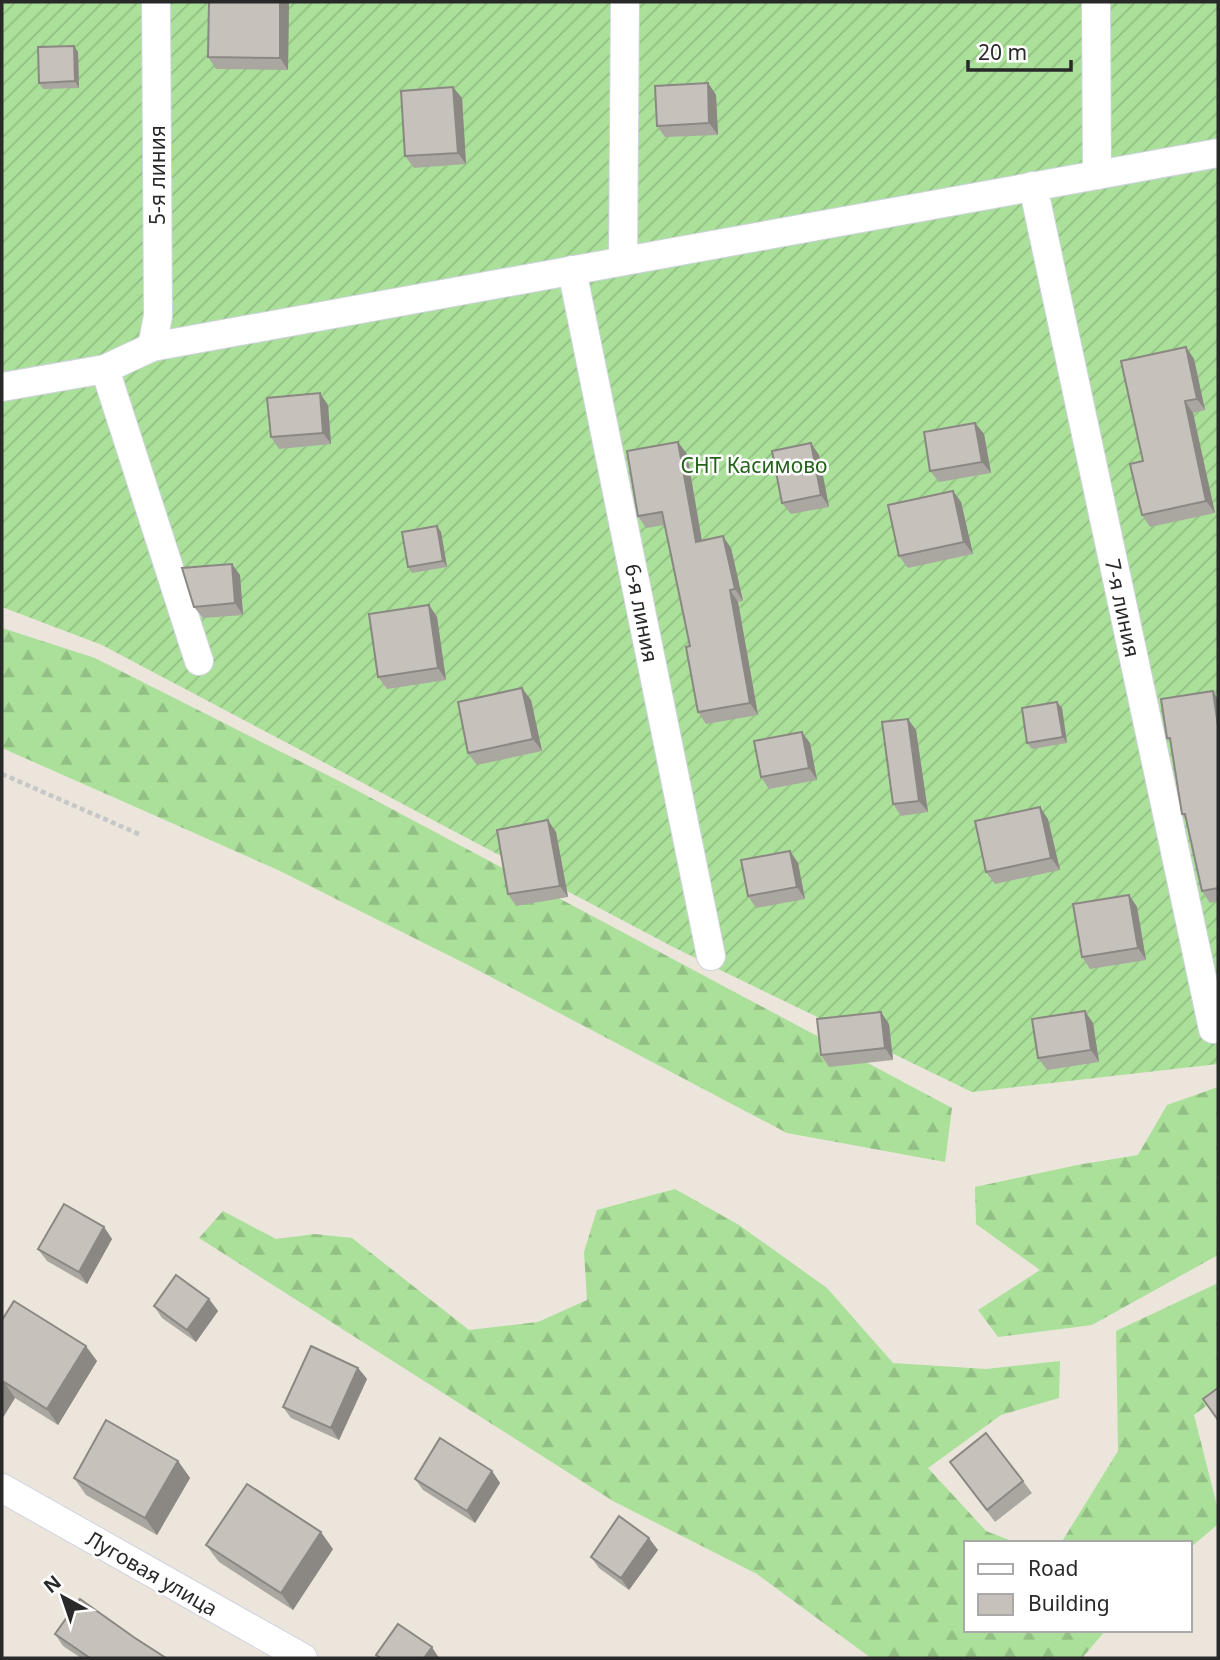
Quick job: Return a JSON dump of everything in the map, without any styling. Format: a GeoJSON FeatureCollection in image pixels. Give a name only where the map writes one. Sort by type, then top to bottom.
{"type":"FeatureCollection","features":[{"type":"Feature","properties":{"kind":"street","name":"5-я линия"},"geometry":{"type":"LineString","coordinates":[[152,347],[158,316],[156,2]]}},
{"type":"Feature","properties":{"kind":"street"},"geometry":{"type":"LineString","coordinates":[[624,261],[625,2]]}},
{"type":"Feature","properties":{"kind":"street"},"geometry":{"type":"LineString","coordinates":[[1096,2],[1097,174]]}},
{"type":"Feature","properties":{"kind":"street"},"geometry":{"type":"LineString","coordinates":[[2,387],[105,369],[152,347],[1218,153]]}},
{"type":"Feature","properties":{"kind":"street","name":"7-я линия"},"geometry":{"type":"LineString","coordinates":[[1033,187],[1213,1029]]}},
{"type":"Feature","properties":{"kind":"street","name":"6-я линия"},"geometry":{"type":"LineString","coordinates":[[572,270],[711,957]]}},
{"type":"Feature","properties":{"kind":"street"},"geometry":{"type":"LineString","coordinates":[[105,369],[199,661]]}},
{"type":"Feature","properties":{"kind":"street","name":"Луговая улица"},"geometry":{"type":"LineString","coordinates":[[2,1488],[303,1658]]}},
{"type":"Feature","properties":{"kind":"path"},"geometry":{"type":"LineString","coordinates":[[2,774],[141,835]]}},
{"type":"Feature","properties":{"kind":"green space","name":"СНТ Касимово"},"geometry":{"type":"Polygon","coordinates":[[[2,2],[1218,2],[1218,1064],[972,1092],[675,948],[102,645],[2,607],[2,2]]]}},
{"type":"Feature","properties":{"kind":"green space"},"geometry":{"type":"Polygon","coordinates":[[[2,628],[95,658],[343,783],[952,1108],[945,1162],[787,1133],[472,967],[278,870],[2,748],[2,628]]]}},
{"type":"Feature","properties":{"kind":"green space"},"geometry":{"type":"Polygon","coordinates":[[[1218,1087],[1218,1255],[1092,1325],[998,1337],[978,1310],[1040,1270],[976,1224],[975,1187],[1138,1155],[1167,1105],[1218,1087]]]}},
{"type":"Feature","properties":{"kind":"green space"},"geometry":{"type":"Polygon","coordinates":[[[675,1189],[739,1225],[827,1288],[893,1363],[986,1369],[1060,1361],[1059,1398],[1001,1415],[928,1468],[986,1531],[1012,1541],[964,1541],[964,1632],[1104,1632],[1082,1658],[871,1658],[757,1574],[613,1501],[199,1238],[223,1211],[276,1239],[315,1234],[352,1238],[469,1330],[538,1322],[587,1300],[584,1252],[597,1210],[675,1189]]]}},
{"type":"Feature","properties":{"kind":"green space"},"geometry":{"type":"Polygon","coordinates":[[[1218,1283],[1218,1397],[1194,1415],[1218,1510],[1218,1524],[1192,1546],[1192,1541],[1062,1541],[1118,1451],[1116,1331],[1218,1283]]]}},
{"type":"Feature","properties":{"kind":"building"},"geometry":{"type":"Polygon","coordinates":[[[209,2],[280,2],[280,58],[208,57],[209,2]]]}},
{"type":"Feature","properties":{"kind":"building"},"geometry":{"type":"Polygon","coordinates":[[[74,46],[75,81],[39,83],[38,47],[74,46]]]}},
{"type":"Feature","properties":{"kind":"building"},"geometry":{"type":"Polygon","coordinates":[[[708,83],[709,123],[657,126],[655,86],[708,83]]]}},
{"type":"Feature","properties":{"kind":"building"},"geometry":{"type":"Polygon","coordinates":[[[453,87],[458,153],[405,156],[401,91],[453,87]]]}},
{"type":"Feature","properties":{"kind":"building"},"geometry":{"type":"Polygon","coordinates":[[[1186,347],[1197,399],[1185,401],[1206,501],[1142,515],[1130,464],[1143,461],[1121,361],[1186,347]]]}},
{"type":"Feature","properties":{"kind":"building"},"geometry":{"type":"Polygon","coordinates":[[[320,393],[323,433],[271,437],[267,398],[320,393]]]}},
{"type":"Feature","properties":{"kind":"building"},"geometry":{"type":"Polygon","coordinates":[[[975,423],[982,462],[930,471],[924,432],[975,423]]]}},
{"type":"Feature","properties":{"kind":"building"},"geometry":{"type":"Polygon","coordinates":[[[678,442],[696,542],[723,536],[735,589],[730,590],[750,703],[698,712],[686,647],[690,646],[662,512],[638,516],[627,451],[678,442]]]}},
{"type":"Feature","properties":{"kind":"building"},"geometry":{"type":"Polygon","coordinates":[[[811,443],[821,495],[782,503],[772,451],[811,443]]]}},
{"type":"Feature","properties":{"kind":"building"},"geometry":{"type":"Polygon","coordinates":[[[953,491],[964,542],[899,556],[888,505],[953,491]]]}},
{"type":"Feature","properties":{"kind":"building"},"geometry":{"type":"Polygon","coordinates":[[[437,526],[443,561],[408,567],[402,532],[437,526]]]}},
{"type":"Feature","properties":{"kind":"building"},"geometry":{"type":"Polygon","coordinates":[[[232,564],[235,603],[194,607],[182,568],[232,564]]]}},
{"type":"Feature","properties":{"kind":"building"},"geometry":{"type":"Polygon","coordinates":[[[429,605],[438,668],[378,677],[369,614],[429,605]]]}},
{"type":"Feature","properties":{"kind":"building"},"geometry":{"type":"Polygon","coordinates":[[[522,688],[533,739],[468,753],[458,702],[522,688]]]}},
{"type":"Feature","properties":{"kind":"building"},"geometry":{"type":"Polygon","coordinates":[[[1213,691],[1218,726],[1218,888],[1202,891],[1185,814],[1182,814],[1161,699],[1213,691]]]}},
{"type":"Feature","properties":{"kind":"building"},"geometry":{"type":"Polygon","coordinates":[[[1057,702],[1063,737],[1027,743],[1022,708],[1057,702]]]}},
{"type":"Feature","properties":{"kind":"building"},"geometry":{"type":"Polygon","coordinates":[[[908,719],[919,801],[893,804],[882,722],[908,719]]]}},
{"type":"Feature","properties":{"kind":"building"},"geometry":{"type":"Polygon","coordinates":[[[802,732],[809,768],[761,777],[754,741],[802,732]]]}},
{"type":"Feature","properties":{"kind":"building"},"geometry":{"type":"Polygon","coordinates":[[[1040,807],[1051,858],[986,872],[975,821],[1040,807]]]}},
{"type":"Feature","properties":{"kind":"building"},"geometry":{"type":"Polygon","coordinates":[[[548,820],[560,886],[508,894],[497,830],[548,820]]]}},
{"type":"Feature","properties":{"kind":"building"},"geometry":{"type":"Polygon","coordinates":[[[790,851],[797,887],[748,896],[741,860],[790,851]]]}},
{"type":"Feature","properties":{"kind":"building"},"geometry":{"type":"Polygon","coordinates":[[[1129,895],[1138,948],[1082,957],[1073,904],[1129,895]]]}},
{"type":"Feature","properties":{"kind":"building"},"geometry":{"type":"Polygon","coordinates":[[[1085,1011],[1091,1050],[1038,1058],[1032,1019],[1085,1011]]]}},
{"type":"Feature","properties":{"kind":"building"},"geometry":{"type":"Polygon","coordinates":[[[881,1012],[885,1048],[821,1055],[817,1019],[881,1012]]]}},
{"type":"Feature","properties":{"kind":"building"},"geometry":{"type":"Polygon","coordinates":[[[64,1204],[104,1227],[79,1272],[38,1249],[64,1204]]]}},
{"type":"Feature","properties":{"kind":"building"},"geometry":{"type":"Polygon","coordinates":[[[176,1275],[209,1299],[187,1330],[154,1306],[176,1275]]]}},
{"type":"Feature","properties":{"kind":"building"},"geometry":{"type":"Polygon","coordinates":[[[14,1301],[86,1346],[47,1409],[4,1382],[2,1386],[2,1320],[14,1301]]]}},
{"type":"Feature","properties":{"kind":"building"},"geometry":{"type":"Polygon","coordinates":[[[311,1346],[358,1368],[331,1428],[283,1407],[311,1346]]]}},
{"type":"Feature","properties":{"kind":"building"},"geometry":{"type":"Polygon","coordinates":[[[1218,1388],[1218,1420],[1203,1399],[1218,1388]]]}},
{"type":"Feature","properties":{"kind":"building"},"geometry":{"type":"Polygon","coordinates":[[[106,1420],[178,1461],[145,1518],[74,1478],[106,1420]]]}},
{"type":"Feature","properties":{"kind":"building"},"geometry":{"type":"Polygon","coordinates":[[[986,1433],[1023,1481],[987,1510],[950,1462],[986,1433]]]}},
{"type":"Feature","properties":{"kind":"building"},"geometry":{"type":"Polygon","coordinates":[[[440,1438],[492,1471],[467,1511],[415,1479],[440,1438]]]}},
{"type":"Feature","properties":{"kind":"building"},"geometry":{"type":"Polygon","coordinates":[[[247,1484],[321,1532],[281,1593],[206,1545],[247,1484]]]}},
{"type":"Feature","properties":{"kind":"building"},"geometry":{"type":"Polygon","coordinates":[[[619,1516],[649,1538],[621,1578],[591,1557],[619,1516]]]}},
{"type":"Feature","properties":{"kind":"building"},"geometry":{"type":"Polygon","coordinates":[[[80,1599],[166,1658],[90,1658],[55,1634],[80,1599]]]}},
{"type":"Feature","properties":{"kind":"building"},"geometry":{"type":"Polygon","coordinates":[[[398,1624],[432,1647],[424,1658],[381,1658],[376,1655],[398,1624]]]}}]}
